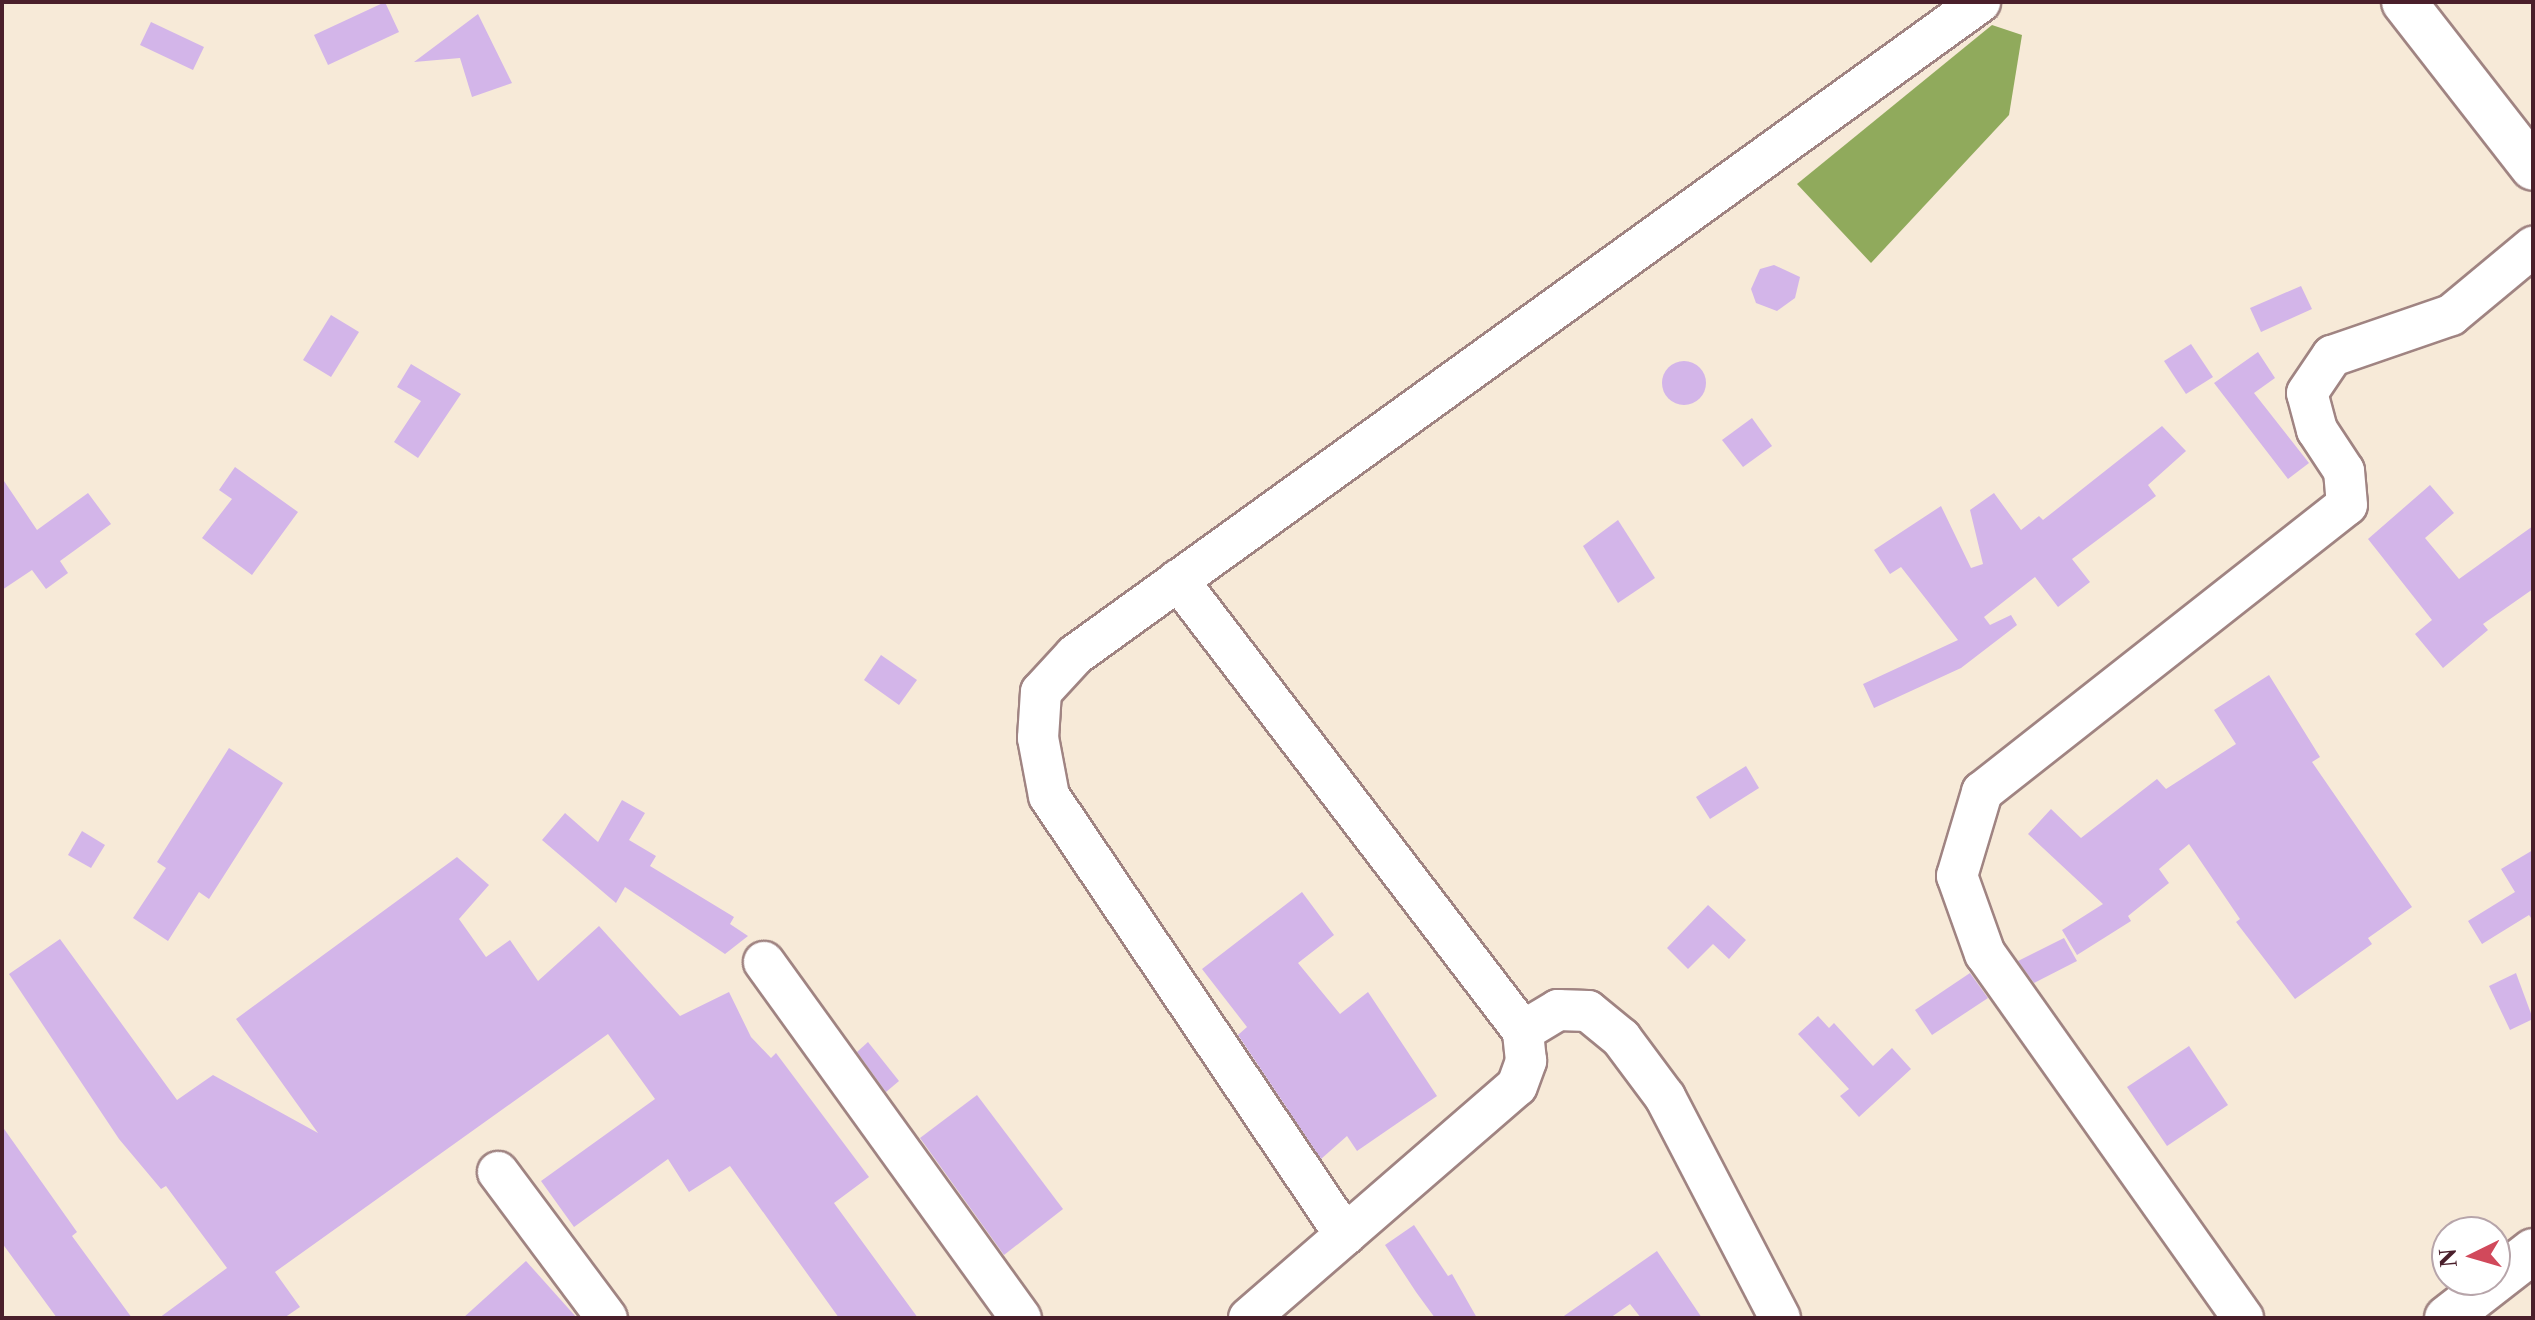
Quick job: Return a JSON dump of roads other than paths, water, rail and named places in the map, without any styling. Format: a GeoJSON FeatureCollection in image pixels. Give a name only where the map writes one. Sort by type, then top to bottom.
{"type":"FeatureCollection","features":[{"type":"Feature","properties":{"kind":"street"},"geometry":{"type":"LineString","coordinates":[[1345,1235],[1049,796],[1038,738],[1041,692],[1075,655],[1980,2]]}},
{"type":"Feature","properties":{"kind":"street"},"geometry":{"type":"LineString","coordinates":[[2404,2],[2533,168]]}},
{"type":"Feature","properties":{"kind":"street"},"geometry":{"type":"LineString","coordinates":[[2243,1318],[1985,954],[1957,876],[1982,792],[2347,505],[2344,471],[2317,430],[2307,393],[2332,356],[2451,315],[2533,247]]}},
{"type":"Feature","properties":{"kind":"street"},"geometry":{"type":"LineString","coordinates":[[1178,580],[1523,1031],[1526,1061],[1517,1086],[1249,1318]]}},
{"type":"Feature","properties":{"kind":"street"},"geometry":{"type":"LineString","coordinates":[[764,962],[1021,1318]]}},
{"type":"Feature","properties":{"kind":"street"},"geometry":{"type":"LineString","coordinates":[[1523,1031],[1558,1010],[1588,1011],[1621,1038],[1665,1097],[1780,1318]]}},
{"type":"Feature","properties":{"kind":"street"},"geometry":{"type":"LineString","coordinates":[[498,1172],[607,1318]]}},
{"type":"Feature","properties":{"kind":"street"},"geometry":{"type":"LineString","coordinates":[[2447,1318],[2533,1251]]}}]}
